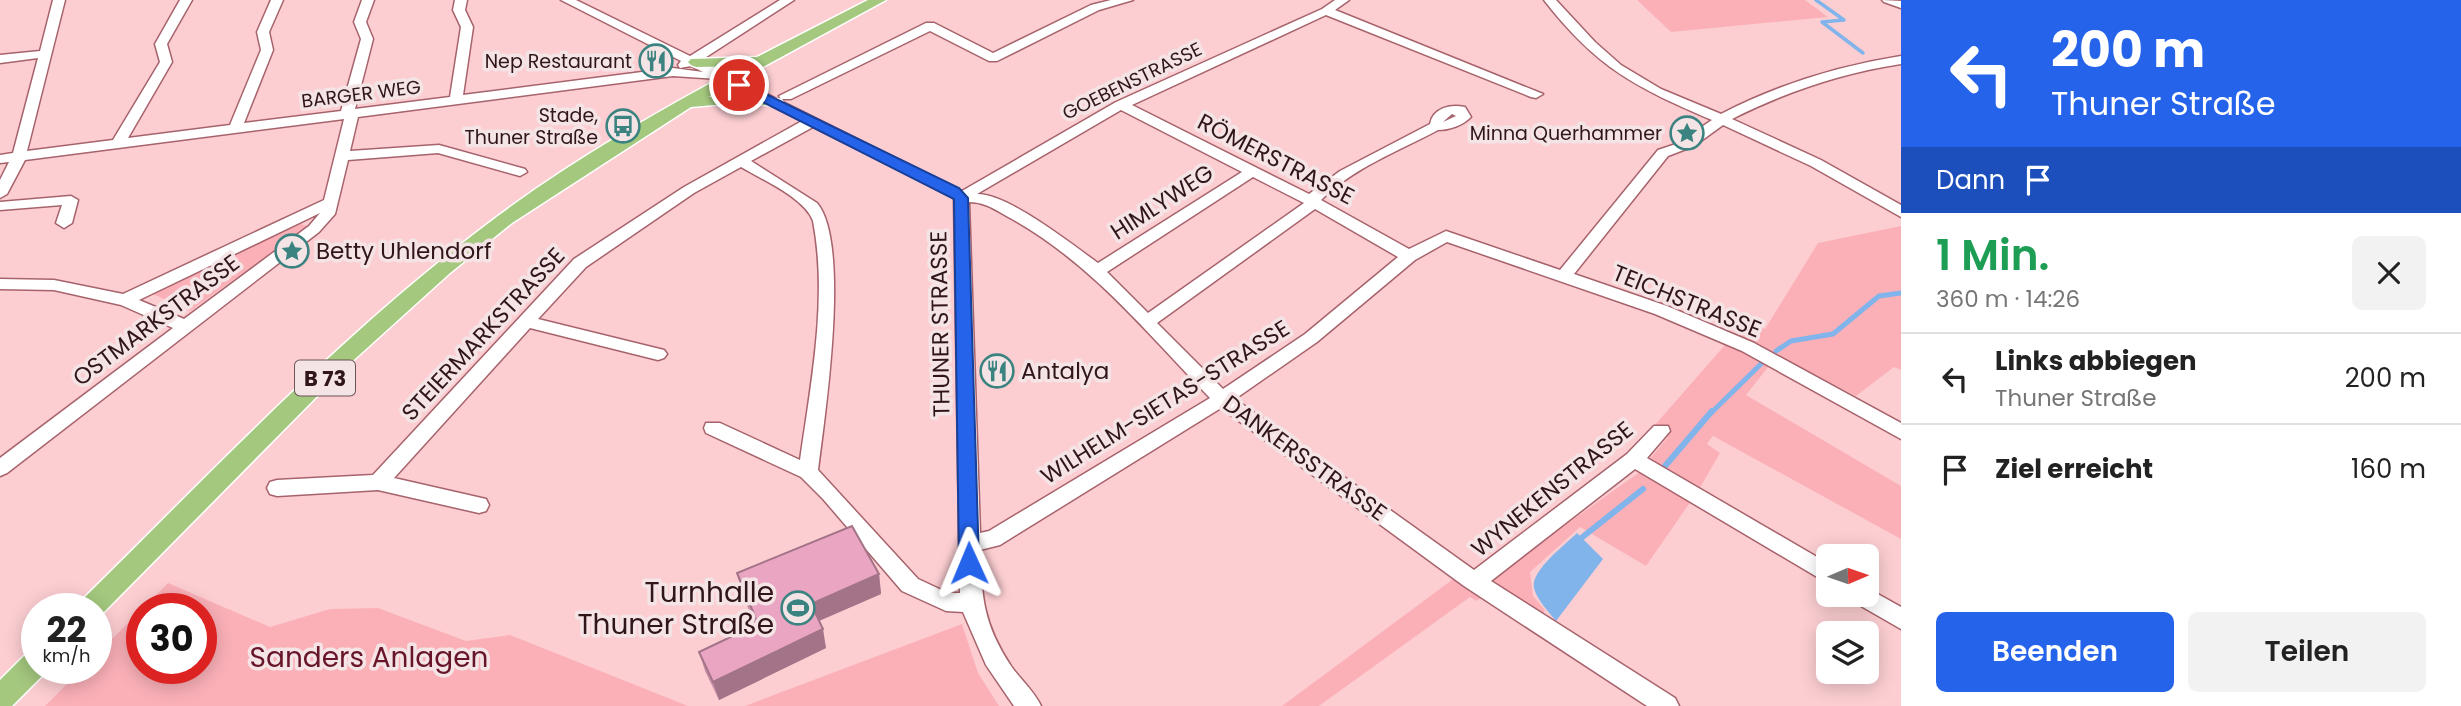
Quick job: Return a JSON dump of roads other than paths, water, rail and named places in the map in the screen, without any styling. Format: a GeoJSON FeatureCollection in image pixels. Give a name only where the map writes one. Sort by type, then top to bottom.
{"type":"FeatureCollection","features":[{"type":"Feature","properties":{"kind":"main road","name":"B 73"},"geometry":{"type":"LineString","coordinates":[[106,593],[307,394],[415,293],[499,224],[726,79],[879,0]]}},
{"type":"Feature","properties":{"kind":"main road"},"geometry":{"type":"LineString","coordinates":[[694,61],[763,60]]}},
{"type":"Feature","properties":{"kind":"main road"},"geometry":{"type":"LineString","coordinates":[[674,110],[726,98],[781,99]]}},
{"type":"Feature","properties":{"kind":"main road"},"geometry":{"type":"LineString","coordinates":[[0,699],[21,678]]}},
{"type":"Feature","properties":{"kind":"street"},"geometry":{"type":"LineString","coordinates":[[0,194],[19,156],[59,0]]}},
{"type":"Feature","properties":{"kind":"street"},"geometry":{"type":"LineString","coordinates":[[118,144],[166,62],[161,44],[186,0]]}},
{"type":"Feature","properties":{"kind":"street"},"geometry":{"type":"LineString","coordinates":[[235,129],[267,50],[263,32],[277,0]]}},
{"type":"Feature","properties":{"kind":"street","name":"OSTMARKSTRASSE"},"geometry":{"type":"LineString","coordinates":[[0,468],[314,229],[327,214],[352,114],[348,111],[367,39],[360,22],[368,0]]}},
{"type":"Feature","properties":{"kind":"street"},"geometry":{"type":"LineString","coordinates":[[456,101],[467,27],[459,10],[461,0]]}},
{"type":"Feature","properties":{"kind":"street","name":"THUNER STRASSE"},"geometry":{"type":"LineString","coordinates":[[567,0],[726,79],[781,99],[813,121],[954,191],[961,198],[971,603],[980,633],[999,667],[1028,706]]}},
{"type":"Feature","properties":{"kind":"street"},"geometry":{"type":"LineString","coordinates":[[781,99],[929,26],[993,58],[1095,6],[1127,0]]}},
{"type":"Feature","properties":{"kind":"street","name":"GOEBENSTRASSE"},"geometry":{"type":"LineString","coordinates":[[961,198],[1121,104],[1326,11],[1343,0]]}},
{"type":"Feature","properties":{"kind":"street"},"geometry":{"type":"LineString","coordinates":[[1550,0],[1598,53],[1619,70],[1657,93],[1802,154],[1870,191],[1901,212]]}},
{"type":"Feature","properties":{"kind":"street"},"geometry":{"type":"LineString","coordinates":[[1888,0],[1901,5]]}},
{"type":"Feature","properties":{"kind":"street"},"geometry":{"type":"LineString","coordinates":[[673,72],[694,61],[781,1]]}},
{"type":"Feature","properties":{"kind":"street"},"geometry":{"type":"LineString","coordinates":[[1326,11],[1536,93]]}},
{"type":"Feature","properties":{"kind":"street"},"geometry":{"type":"LineString","coordinates":[[0,59],[44,54]]}},
{"type":"Feature","properties":{"kind":"street"},"geometry":{"type":"LineString","coordinates":[[1563,277],[1663,153],[1677,151],[1722,119],[1767,96],[1806,82],[1901,61]]}},
{"type":"Feature","properties":{"kind":"street","name":"BARGER WEG"},"geometry":{"type":"LineString","coordinates":[[0,159],[673,72],[726,79]]}},
{"type":"Feature","properties":{"kind":"street","name":"RÖMERSTRASSE"},"geometry":{"type":"LineString","coordinates":[[1121,104],[1311,201],[1409,256]]}},
{"type":"Feature","properties":{"kind":"street","name":"STEIERMARKSTRASSE"},"geometry":{"type":"LineString","coordinates":[[378,482],[580,263],[689,190],[813,121]]}},
{"type":"Feature","properties":{"kind":"street"},"geometry":{"type":"LineString","coordinates":[[1148,321],[1309,207],[1314,195],[1348,172],[1436,126]]}},
{"type":"Feature","properties":{"kind":"street"},"geometry":{"type":"LineString","coordinates":[[342,156],[439,149],[520,172]]}},
{"type":"Feature","properties":{"kind":"street"},"geometry":{"type":"LineString","coordinates":[[741,161],[792,192],[817,211],[823,236],[827,286],[824,354],[808,472]]}},
{"type":"Feature","properties":{"kind":"street","name":"HIMLYWEG"},"geometry":{"type":"LineString","coordinates":[[1097,271],[1252,172]]}},
{"type":"Feature","properties":{"kind":"street","name":"DANKERSSTRASSE"},"geometry":{"type":"LineString","coordinates":[[961,198],[985,198],[1046,232],[1097,271],[1222,399],[1472,580],[1667,706]]}},
{"type":"Feature","properties":{"kind":"street"},"geometry":{"type":"LineString","coordinates":[[0,206],[71,200],[64,223]]}},
{"type":"Feature","properties":{"kind":"street","name":"OSTMARKSTRASSE"},"geometry":{"type":"LineString","coordinates":[[125,300],[331,202]]}},
{"type":"Feature","properties":{"kind":"street","name":"TEICHSTRASSE"},"geometry":{"type":"LineString","coordinates":[[1446,236],[1661,310],[1748,347],[1901,432]]}},
{"type":"Feature","properties":{"kind":"street","name":"WILHELM-SIETAS-STRASSE"},"geometry":{"type":"LineString","coordinates":[[969,543],[993,539],[1222,399],[1311,338],[1409,256],[1446,236]]}},
{"type":"Feature","properties":{"kind":"street"},"geometry":{"type":"LineString","coordinates":[[0,284],[54,285],[125,300],[184,326]]}},
{"type":"Feature","properties":{"kind":"street"},"geometry":{"type":"LineString","coordinates":[[528,322],[659,354]]}},
{"type":"Feature","properties":{"kind":"street"},"geometry":{"type":"LineString","coordinates":[[713,428],[808,472],[830,493],[910,585],[946,602],[971,603]]}},
{"type":"Feature","properties":{"kind":"street","name":"WYNEKENSTRASSE"},"geometry":{"type":"LineString","coordinates":[[1472,580],[1481,577],[1634,458],[1661,431]]}},
{"type":"Feature","properties":{"kind":"street"},"geometry":{"type":"LineString","coordinates":[[1634,458],[1816,567]]}},
{"type":"Feature","properties":{"kind":"street"},"geometry":{"type":"LineString","coordinates":[[277,488],[378,482],[479,505]]}},
{"type":"Feature","properties":{"kind":"street"},"geometry":{"type":"LineString","coordinates":[[1880,606],[1901,619]]}},
{"type":"Feature","properties":{"kind":"water"},"geometry":{"type":"Polygon","coordinates":[[[1577,533],[1603,559],[1556,621],[1538,597],[1534,581],[1543,566],[1577,533]]]}},
{"type":"Feature","properties":{"kind":"waterway"},"geometry":{"type":"LineString","coordinates":[[1816,0],[1844,20],[1822,22],[1863,53]]}},
{"type":"Feature","properties":{"kind":"waterway"},"geometry":{"type":"LineString","coordinates":[[1776,351],[1791,341],[1833,334],[1879,296],[1901,293]]}},
{"type":"Feature","properties":{"kind":"waterway"},"geometry":{"type":"LineString","coordinates":[[1711,413],[1765,360]]}},
{"type":"Feature","properties":{"kind":"waterway"},"geometry":{"type":"LineString","coordinates":[[1665,466],[1712,411]]}},
{"type":"Feature","properties":{"kind":"waterway"},"geometry":{"type":"LineString","coordinates":[[1580,539],[1643,489]]}},
{"type":"Feature","properties":{"kind":"place","name":"Nep Restaurant"},"geometry":{"type":"Point","coordinates":[656,61]}},
{"type":"Feature","properties":{"kind":"place","name":"Stade, Thuner Straße"},"geometry":{"type":"Point","coordinates":[623,126]}},
{"type":"Feature","properties":{"kind":"place","name":"Minna Querhammer"},"geometry":{"type":"Point","coordinates":[1687,133]}},
{"type":"Feature","properties":{"kind":"place","name":"Betty Uhlendorf"},"geometry":{"type":"Point","coordinates":[292,251]}},
{"type":"Feature","properties":{"kind":"place","name":"Antalya"},"geometry":{"type":"Point","coordinates":[997,371]}},
{"type":"Feature","properties":{"kind":"place","name":"Turnhalle Thuner Straße"},"geometry":{"type":"Point","coordinates":[798,608]}},
{"type":"Feature","properties":{"kind":"park label","name":"Sanders Anlagen"},"geometry":{"type":"Point","coordinates":[369,657]}}]}
